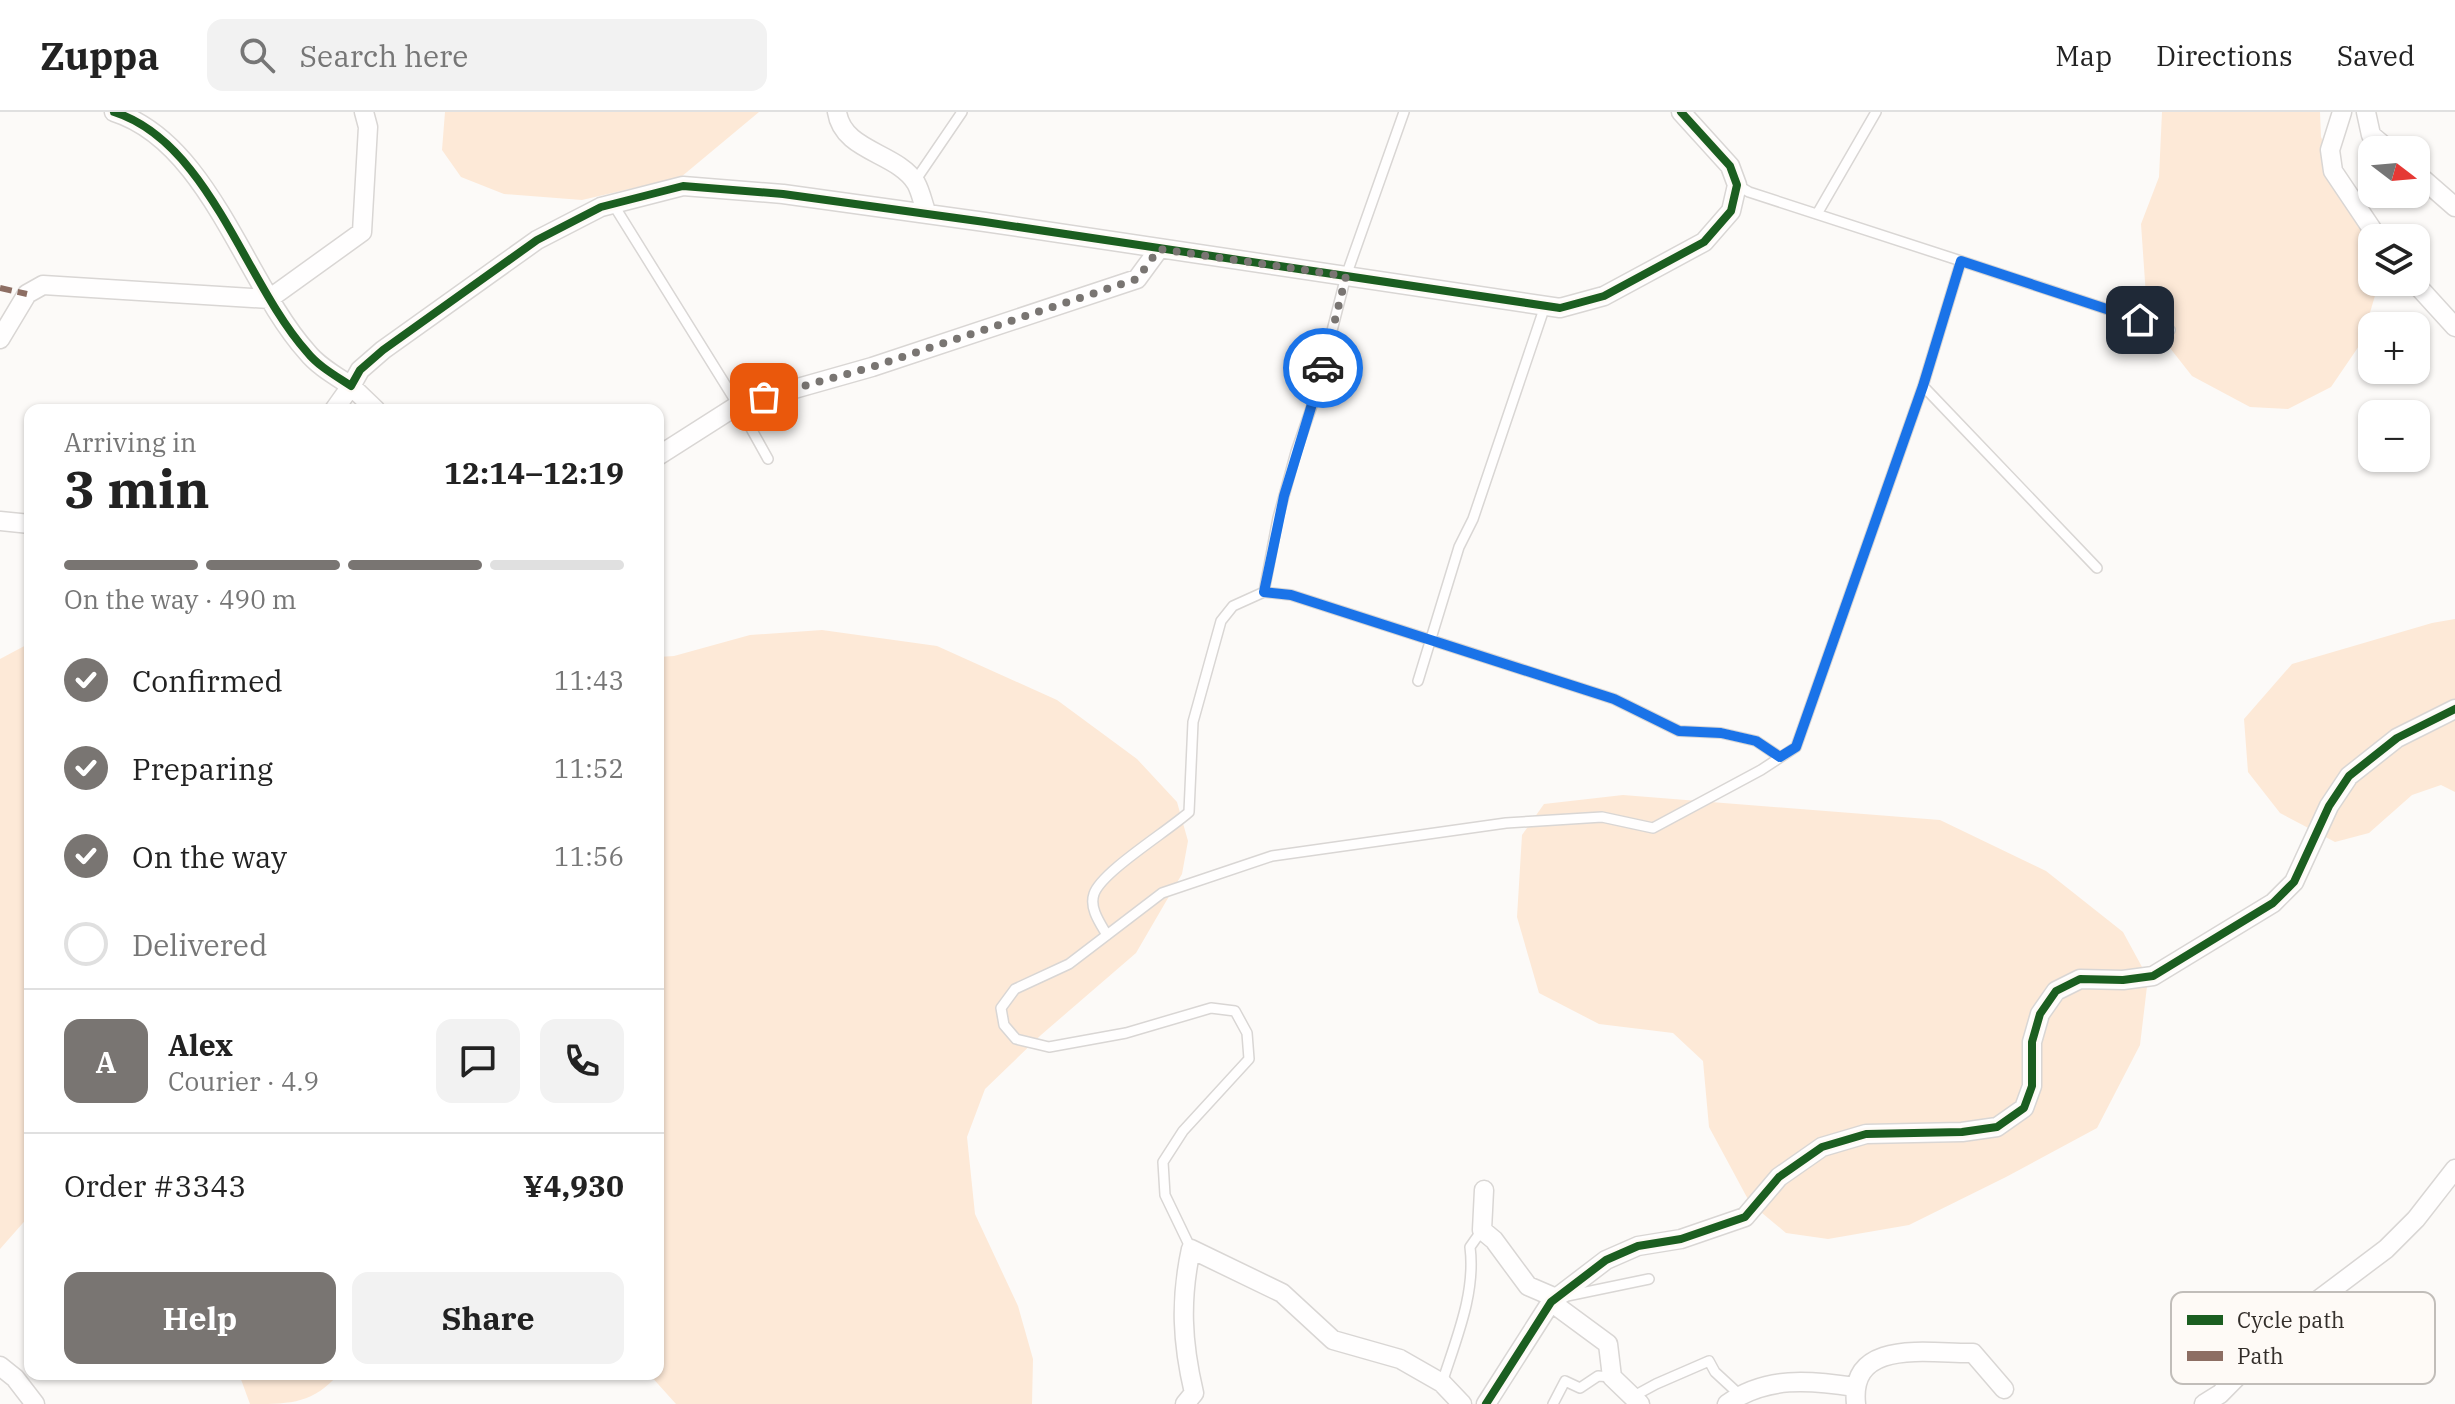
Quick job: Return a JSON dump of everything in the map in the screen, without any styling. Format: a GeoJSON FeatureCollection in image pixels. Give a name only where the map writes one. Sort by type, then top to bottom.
{"type":"FeatureCollection","features":[{"type":"Feature","properties":{"kind":"street"},"geometry":{"type":"LineString","coordinates":[[114,112],[133,118],[172,150],[213,199],[269,299],[308,354],[370,404]]}},
{"type":"Feature","properties":{"kind":"street"},"geometry":{"type":"LineString","coordinates":[[0,339],[27,294],[43,285],[269,299],[362,232],[368,127],[364,112]]}},
{"type":"Feature","properties":{"kind":"street"},"geometry":{"type":"LineString","coordinates":[[837,112],[839,126],[850,137],[894,163],[915,181],[927,214]]}},
{"type":"Feature","properties":{"kind":"street"},"geometry":{"type":"LineString","coordinates":[[338,404],[360,370],[383,350],[537,240],[601,207],[683,186],[783,194],[927,214],[1560,308],[1604,296],[1704,242],[1731,211],[1737,185],[1730,166],[1681,112]]}},
{"type":"Feature","properties":{"kind":"street"},"geometry":{"type":"LineString","coordinates":[[2342,112],[2330,150],[2333,171],[2369,224]]}},
{"type":"Feature","properties":{"kind":"street"},"geometry":{"type":"LineString","coordinates":[[2366,112],[2372,136]]}},
{"type":"Feature","properties":{"kind":"street"},"geometry":{"type":"LineString","coordinates":[[2430,185],[2455,207]]}},
{"type":"Feature","properties":{"kind":"street"},"geometry":{"type":"LineString","coordinates":[[664,452],[738,405],[872,367],[1137,279],[1159,249]]}},
{"type":"Feature","properties":{"kind":"street"},"geometry":{"type":"LineString","coordinates":[[2427,296],[2455,327]]}},
{"type":"Feature","properties":{"kind":"street"},"geometry":{"type":"LineString","coordinates":[[0,521],[24,523]]}},
{"type":"Feature","properties":{"kind":"street"},"geometry":{"type":"LineString","coordinates":[[1486,1404],[1554,1300],[1606,1260],[1638,1246],[1681,1239],[1745,1217],[1779,1177],[1822,1147],[1866,1134],[1962,1132],[1997,1127],[2024,1108],[2032,1086],[2032,1042],[2040,1014],[2056,991],[2080,979],[2123,980],[2153,976],[2273,903],[2294,882],[2329,806],[2349,776],[2397,738],[2455,709]]}},
{"type":"Feature","properties":{"kind":"street"},"geometry":{"type":"LineString","coordinates":[[2329,1292],[2386,1249],[2416,1219],[2455,1169]]}},
{"type":"Feature","properties":{"kind":"street"},"geometry":{"type":"LineString","coordinates":[[1484,1190],[1482,1230],[1494,1240],[1528,1286],[1554,1300],[1608,1344],[1612,1377],[1637,1400]]}},
{"type":"Feature","properties":{"kind":"street"},"geometry":{"type":"LineString","coordinates":[[1192,1400],[1184,1351],[1183,1285],[1191,1249],[1282,1293],[1333,1340],[1400,1359],[1442,1383],[1462,1404]]}},
{"type":"Feature","properties":{"kind":"street"},"geometry":{"type":"LineString","coordinates":[[1734,1400],[1774,1382],[1818,1381],[1856,1396],[1862,1370],[1877,1358],[1906,1352],[1973,1353],[2004,1389]]}},
{"type":"Feature","properties":{"kind":"street"},"geometry":{"type":"LineString","coordinates":[[0,1366],[15,1378],[35,1404]]}},
{"type":"Feature","properties":{"kind":"street"},"geometry":{"type":"LineString","coordinates":[[2204,1404],[2227,1399]]}},
{"type":"Feature","properties":{"kind":"lane"},"geometry":{"type":"LineString","coordinates":[[915,181],[962,112]]}},
{"type":"Feature","properties":{"kind":"lane"},"geometry":{"type":"LineString","coordinates":[[1264,592],[1278,518],[1315,397],[1346,276],[1404,112]]}},
{"type":"Feature","properties":{"kind":"lane"},"geometry":{"type":"LineString","coordinates":[[1817,214],[1876,112]]}},
{"type":"Feature","properties":{"kind":"lane"},"geometry":{"type":"LineString","coordinates":[[1737,185],[1749,192],[2170,330]]}},
{"type":"Feature","properties":{"kind":"lane"},"geometry":{"type":"LineString","coordinates":[[613,204],[738,405],[768,459]]}},
{"type":"Feature","properties":{"kind":"lane"},"geometry":{"type":"LineString","coordinates":[[1191,1249],[1165,1195],[1163,1162],[1183,1131],[1249,1059],[1247,1033],[1235,1011],[1211,1008],[1126,1033],[1049,1047],[1016,1039],[1004,1025],[1001,1008],[1015,989],[1069,964],[1162,893],[1272,856],[1506,823],[1602,817],[1653,828],[1796,747],[1923,386],[1961,261]]}},
{"type":"Feature","properties":{"kind":"lane"},"geometry":{"type":"LineString","coordinates":[[1418,681],[1459,547],[1473,519],[1545,306]]}},
{"type":"Feature","properties":{"kind":"lane"},"geometry":{"type":"LineString","coordinates":[[1923,386],[2097,568]]}},
{"type":"Feature","properties":{"kind":"lane"},"geometry":{"type":"LineString","coordinates":[[1107,935],[1095,917],[1093,897],[1102,880],[1189,812],[1193,722],[1221,621],[1233,606],[1264,592],[1291,595],[1614,699],[1679,731],[1721,733],[1756,741],[1780,757]]}},
{"type":"Feature","properties":{"kind":"lane"},"geometry":{"type":"LineString","coordinates":[[1442,1383],[1462,1321],[1473,1271],[1470,1247],[1482,1230]]}},
{"type":"Feature","properties":{"kind":"lane"},"geometry":{"type":"LineString","coordinates":[[1554,1300],[1649,1279]]}},
{"type":"Feature","properties":{"kind":"lane"},"geometry":{"type":"LineString","coordinates":[[1637,1400],[1656,1384],[1709,1361],[1734,1400]]}},
{"type":"Feature","properties":{"kind":"lane"},"geometry":{"type":"LineString","coordinates":[[1553,1404],[1565,1381],[1580,1388],[1598,1376],[1612,1377]]}},
{"type":"Feature","properties":{"kind":"shaded area"},"geometry":{"type":"Polygon","coordinates":[[[445,112],[759,112],[681,177],[582,200],[504,194],[461,177],[442,150],[445,112]]]}},
{"type":"Feature","properties":{"kind":"shaded area"},"geometry":{"type":"Polygon","coordinates":[[[2162,112],[2320,112],[2321,137],[2364,224],[2358,224],[2358,296],[2375,296],[2370,312],[2358,312],[2358,347],[2331,387],[2288,409],[2250,407],[2192,376],[2170,348],[2146,296],[2141,224],[2159,177],[2162,112]]]}},
{"type":"Feature","properties":{"kind":"shaded area"},"geometry":{"type":"Polygon","coordinates":[[[2455,619],[2455,792],[2441,785],[2412,795],[2369,833],[2335,842],[2280,813],[2248,772],[2244,719],[2292,664],[2455,619]]]}},
{"type":"Feature","properties":{"kind":"shaded area"},"geometry":{"type":"Polygon","coordinates":[[[822,630],[937,646],[1057,700],[1137,759],[1177,802],[1188,841],[1182,874],[1136,953],[1041,1035],[985,1089],[967,1137],[975,1214],[1018,1306],[1033,1359],[1032,1404],[676,1404],[654,1380],[664,1380],[664,657],[750,635],[822,630]]]}},
{"type":"Feature","properties":{"kind":"shaded area"},"geometry":{"type":"Polygon","coordinates":[[[24,646],[24,1222],[0,1249],[0,659],[24,646]]]}},
{"type":"Feature","properties":{"kind":"shaded area"},"geometry":{"type":"Polygon","coordinates":[[[1623,795],[1940,820],[2046,871],[2123,932],[2148,978],[2140,1045],[2097,1128],[1909,1225],[1828,1239],[1786,1233],[1750,1203],[1709,1127],[1703,1061],[1673,1033],[1599,1024],[1539,993],[1517,917],[1522,835],[1544,804],[1623,795]]]}},
{"type":"Feature","properties":{"kind":"shaded area"},"geometry":{"type":"Polygon","coordinates":[[[241,1380],[333,1380],[310,1397],[300,1400],[250,1404],[241,1380]]]}},
{"type":"Feature","properties":{"kind":"marked path"},"geometry":{"type":"LineString","coordinates":[[0,288],[27,294]]}},
{"type":"Feature","properties":{"kind":"cycle path"},"geometry":{"type":"LineString","coordinates":[[114,112],[147,128],[176,152],[223,217],[285,323],[316,362],[351,386],[360,370],[383,350],[537,240],[601,207],[683,186],[783,194],[985,222],[1560,308],[1604,296],[1704,242],[1731,211],[1737,185],[1730,166],[1681,112]]}},
{"type":"Feature","properties":{"kind":"cycle path"},"geometry":{"type":"LineString","coordinates":[[1486,1404],[1551,1302],[1606,1260],[1638,1246],[1681,1239],[1745,1217],[1779,1177],[1822,1147],[1866,1134],[1962,1132],[1997,1127],[2024,1108],[2032,1086],[2032,1042],[2040,1014],[2056,991],[2080,979],[2123,980],[2153,976],[2273,903],[2294,882],[2329,806],[2349,776],[2397,738],[2455,709]]}},
{"type":"Feature","properties":{"kind":"way so far"},"geometry":{"type":"LineString","coordinates":[[764,397],[872,367],[1137,279],[1159,249],[1346,276],[1323,368]]}},
{"type":"Feature","properties":{"kind":"route"},"geometry":{"type":"LineString","coordinates":[[1323,368],[1278,518],[1264,592],[1291,595],[1614,699],[1679,731],[1721,733],[1756,741],[1780,757],[1796,747],[1923,386],[1961,261],[2140,320]]}}]}
